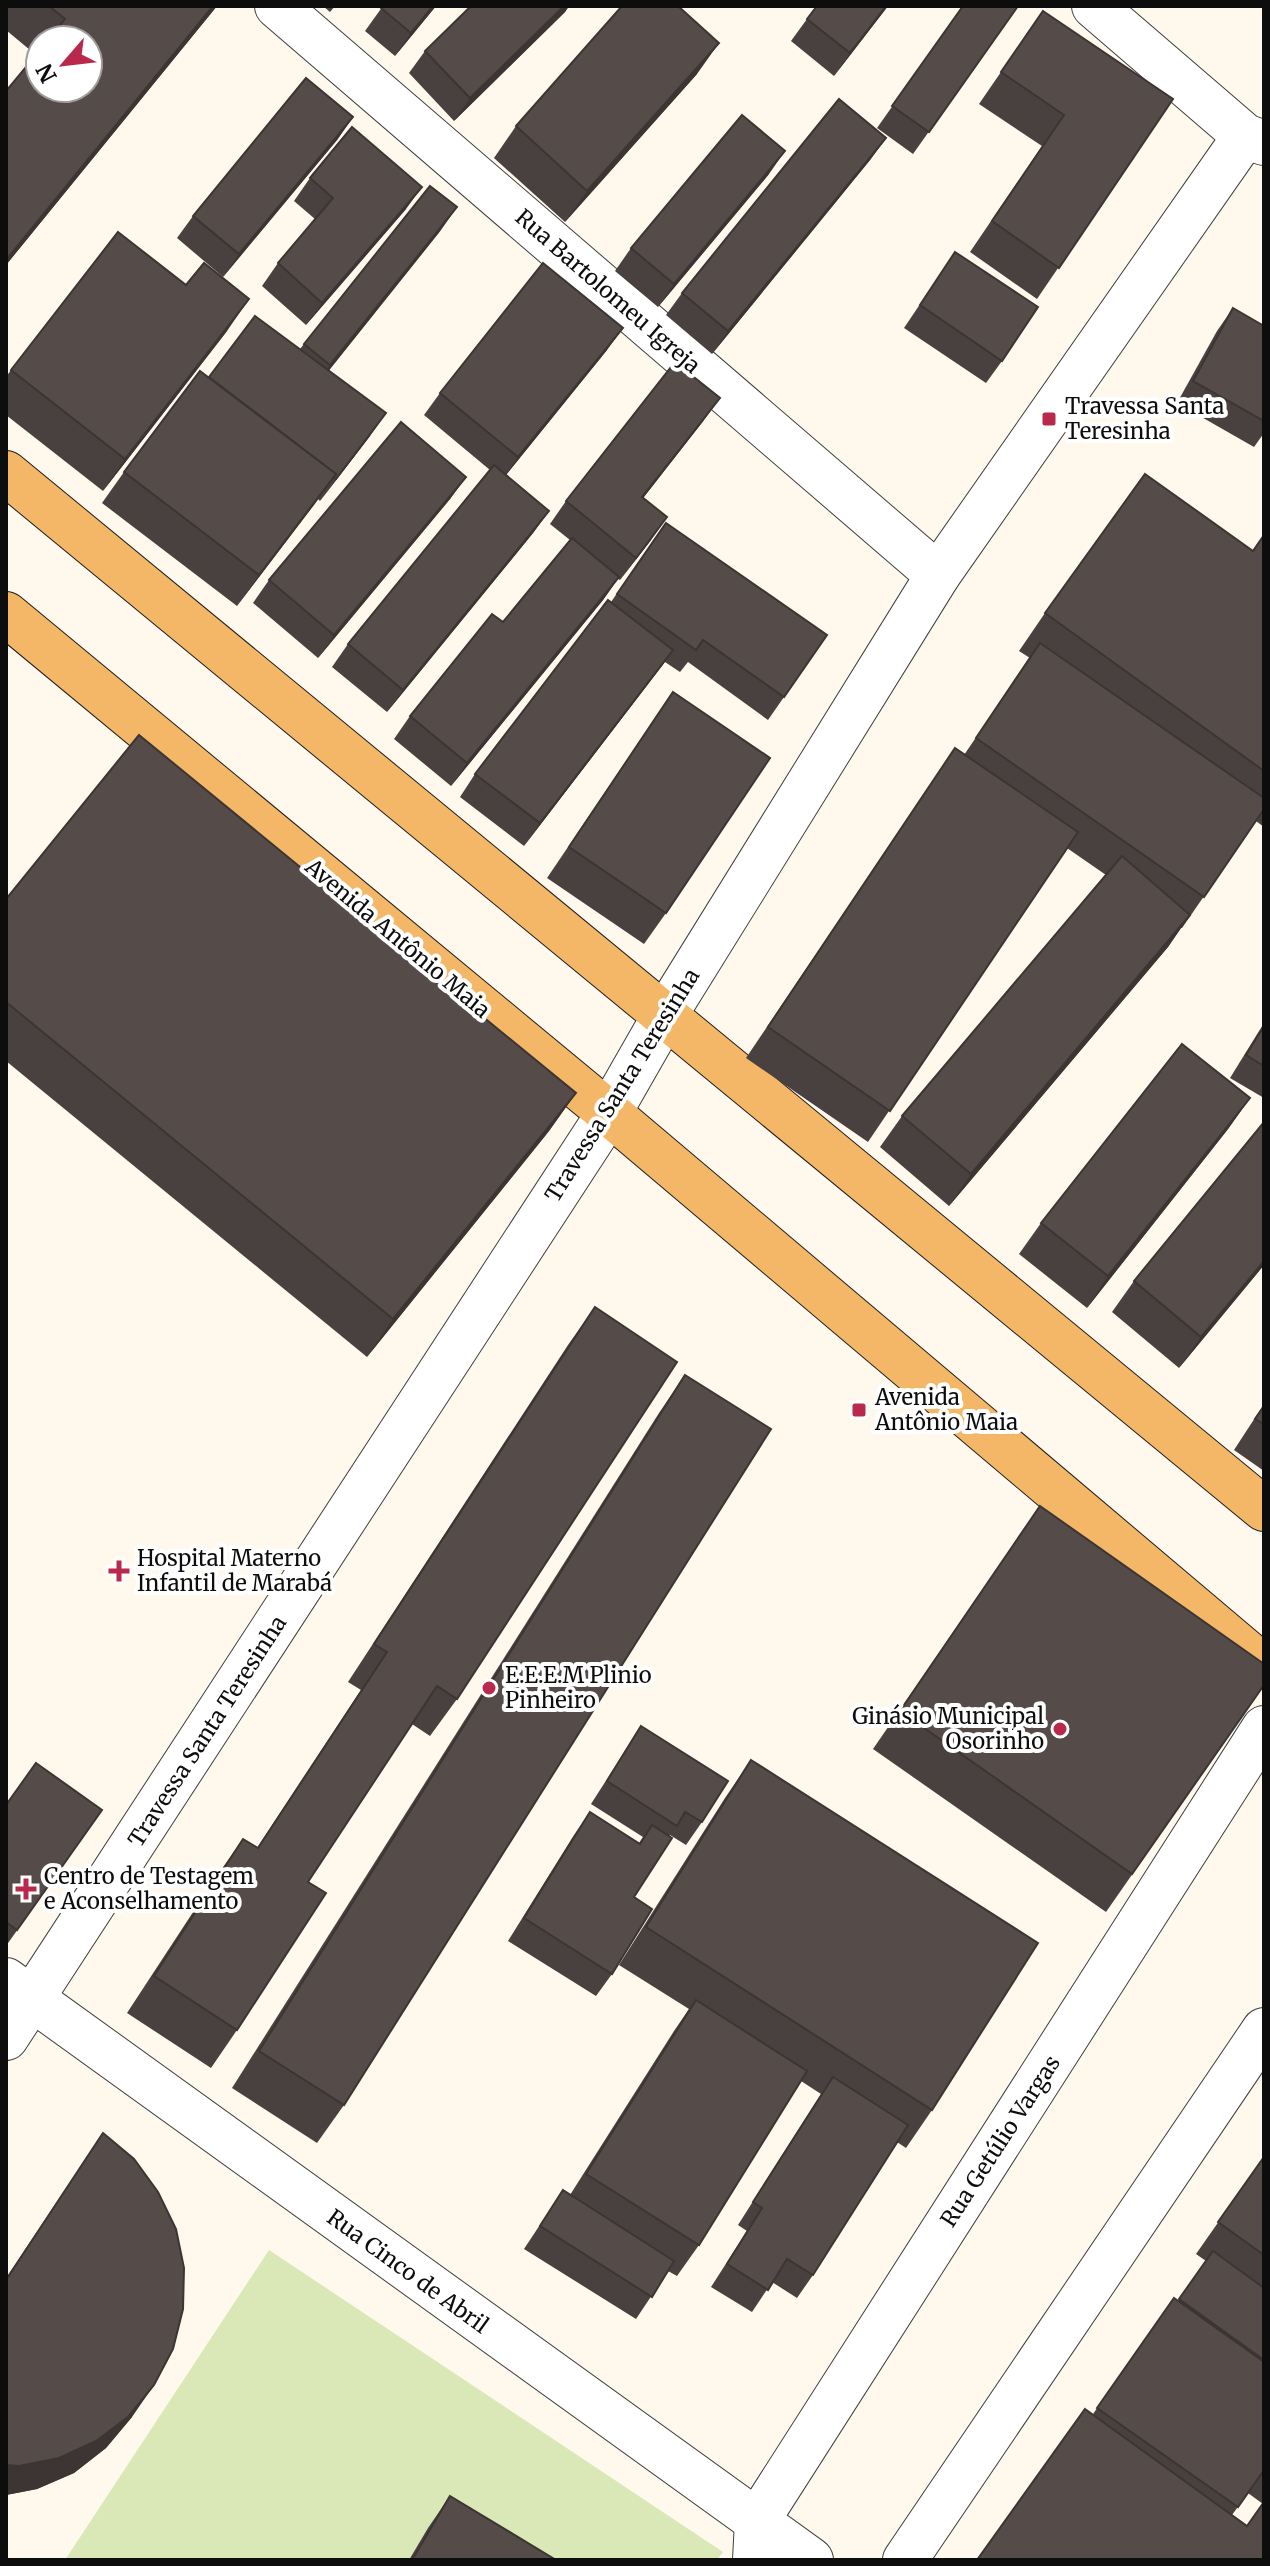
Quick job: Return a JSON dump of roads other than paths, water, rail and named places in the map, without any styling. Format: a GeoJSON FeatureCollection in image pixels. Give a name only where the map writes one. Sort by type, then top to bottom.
{"type":"FeatureCollection","features":[{"type":"Feature","properties":{"kind":"main road"},"geometry":{"type":"LineString","coordinates":[[6,473],[1264,1509]]}},
{"type":"Feature","properties":{"kind":"main road","name":"Avenida Antônio Maia"},"geometry":{"type":"LineString","coordinates":[[6,614],[609,1113],[1264,1667]]}},
{"type":"Feature","properties":{"kind":"street","name":"Rua Bartolomeu Igreja"},"geometry":{"type":"LineString","coordinates":[[277,6],[938,575]]}},
{"type":"Feature","properties":{"kind":"street"},"geometry":{"type":"LineString","coordinates":[[1094,6],[1254,140]]}},
{"type":"Feature","properties":{"kind":"street","name":"Travessa Santa Teresinha"},"geometry":{"type":"LineString","coordinates":[[6,2038],[19,1990],[609,1113],[665,1015],[938,575],[1254,140]]}},
{"type":"Feature","properties":{"kind":"street","name":"Rua Getúlio Vargas"},"geometry":{"type":"LineString","coordinates":[[756,2541],[1264,1728]]}},
{"type":"Feature","properties":{"kind":"street","name":"Rua Cinco de Abril"},"geometry":{"type":"LineString","coordinates":[[19,1990],[756,2541],[811,2560]]}},
{"type":"Feature","properties":{"kind":"street"},"geometry":{"type":"LineString","coordinates":[[905,2560],[1264,2030]]}},
{"type":"Feature","properties":{"kind":"place","name":"Travessa Santa Teresinha"},"geometry":{"type":"Point","coordinates":[1049,419]}},
{"type":"Feature","properties":{"kind":"place","name":"Avenida Antônio Maia"},"geometry":{"type":"Point","coordinates":[859,1410]}},
{"type":"Feature","properties":{"kind":"place","name":"Hospital Materno Infantil de Marabá"},"geometry":{"type":"Point","coordinates":[119,1571]}},
{"type":"Feature","properties":{"kind":"place","name":"E.E.E.M Plinio Pinheiro"},"geometry":{"type":"Point","coordinates":[489,1688]}},
{"type":"Feature","properties":{"kind":"place","name":"Ginásio Municipal Osorinho"},"geometry":{"type":"Point","coordinates":[1060,1729]}},
{"type":"Feature","properties":{"kind":"place","name":"Centro de Testagem e Aconselhamento"},"geometry":{"type":"Point","coordinates":[26,1889]}}]}
